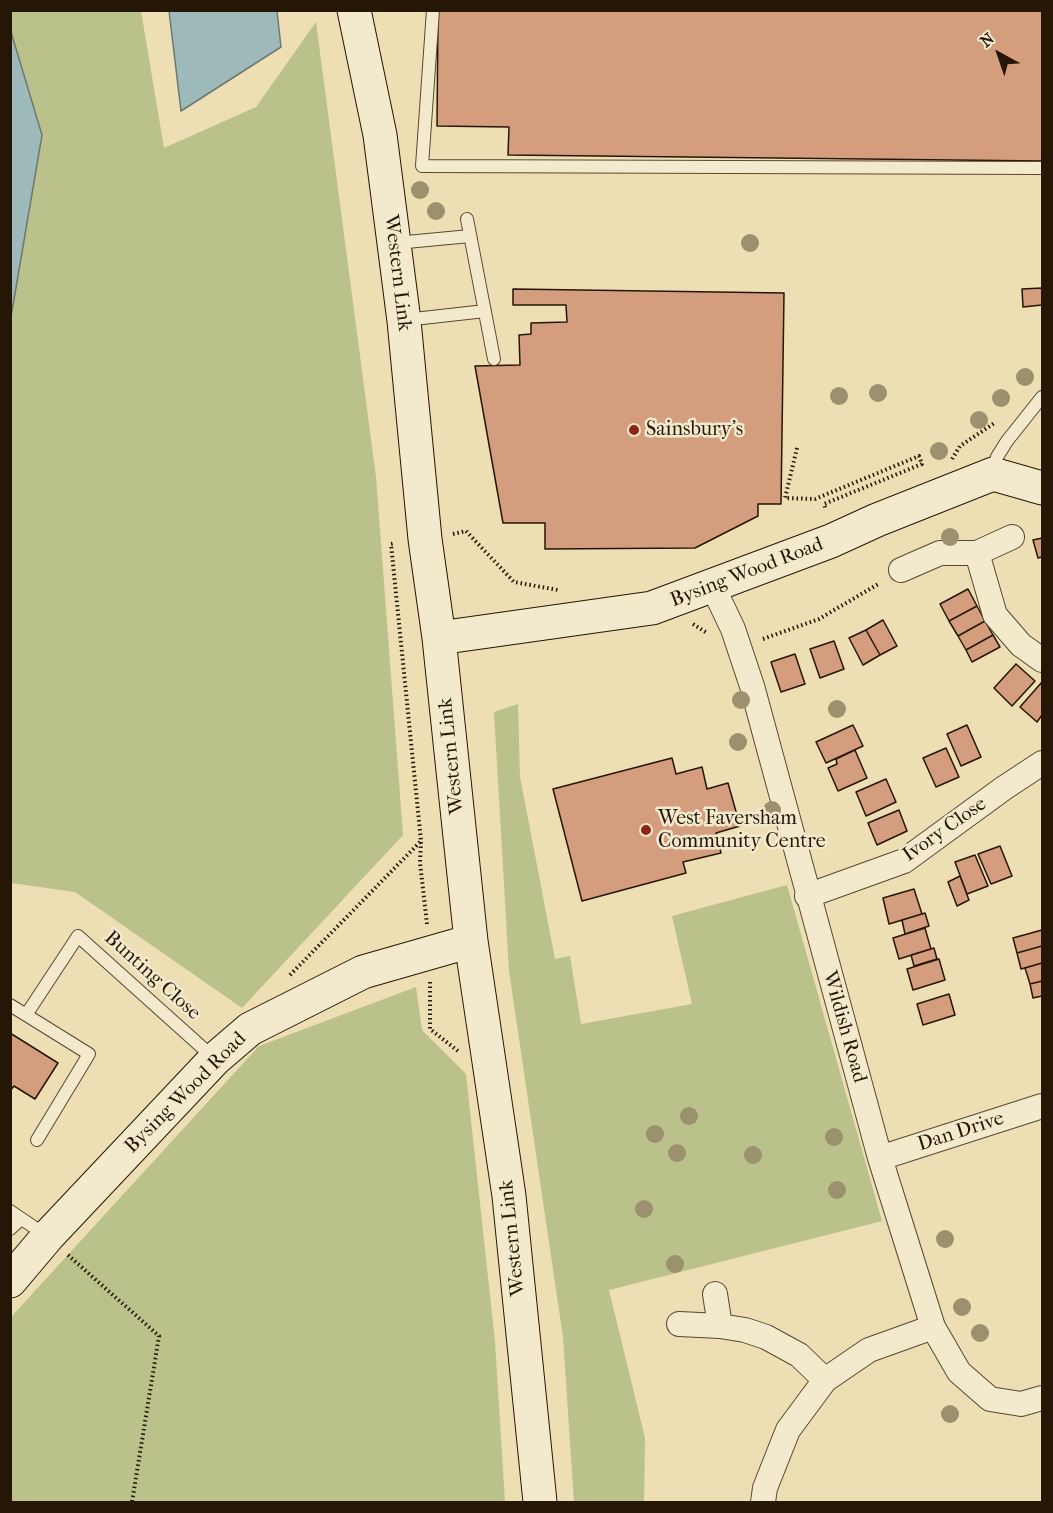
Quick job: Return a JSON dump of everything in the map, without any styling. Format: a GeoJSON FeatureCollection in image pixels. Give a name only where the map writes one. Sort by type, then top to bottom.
{"type":"FeatureCollection","features":[{"type":"Feature","properties":{"kind":"main road","name":"Western Link"},"geometry":{"type":"LineString","coordinates":[[354,10],[380,135],[404,321],[425,539],[439,638],[471,941],[509,1196],[540,1503]]}},
{"type":"Feature","properties":{"kind":"main road"},"geometry":{"type":"LineString","coordinates":[[993,474],[1042,488]]}},
{"type":"Feature","properties":{"kind":"main road","name":"Bysing Wood Road"},"geometry":{"type":"LineString","coordinates":[[439,638],[652,608],[831,541],[877,520],[993,474]]}},
{"type":"Feature","properties":{"kind":"main road","name":"Bysing Wood Road"},"geometry":{"type":"LineString","coordinates":[[10,1281],[26,1222],[250,1029],[363,972],[471,941]]}},
{"type":"Feature","properties":{"kind":"street"},"geometry":{"type":"LineString","coordinates":[[901,570],[940,553],[977,553],[1012,537]]}},
{"type":"Feature","properties":{"kind":"street"},"geometry":{"type":"LineString","coordinates":[[977,553],[995,615],[1022,645],[1042,660]]}},
{"type":"Feature","properties":{"kind":"street","name":"Wildish Road"},"geometry":{"type":"LineString","coordinates":[[713,587],[733,629],[752,686],[807,896],[880,1158],[933,1327],[959,1372],[990,1399],[1021,1404],[1042,1398]]}},
{"type":"Feature","properties":{"kind":"street","name":"Ivory Close"},"geometry":{"type":"LineString","coordinates":[[807,896],[904,861],[1042,763]]}},
{"type":"Feature","properties":{"kind":"street","name":"Dan Drive"},"geometry":{"type":"LineString","coordinates":[[880,1158],[1042,1106]]}},
{"type":"Feature","properties":{"kind":"street"},"geometry":{"type":"LineString","coordinates":[[715,1294],[720,1326]]}},
{"type":"Feature","properties":{"kind":"street"},"geometry":{"type":"LineString","coordinates":[[679,1324],[720,1326],[745,1330],[766,1337],[799,1355],[825,1380]]}},
{"type":"Feature","properties":{"kind":"street"},"geometry":{"type":"LineString","coordinates":[[763,1503],[765,1488],[788,1430],[825,1380],[869,1350],[933,1327]]}},
{"type":"Feature","properties":{"kind":"lane"},"geometry":{"type":"LineString","coordinates":[[433,10],[422,166],[1042,168]]}},
{"type":"Feature","properties":{"kind":"lane"},"geometry":{"type":"LineString","coordinates":[[467,219],[494,359]]}},
{"type":"Feature","properties":{"kind":"lane"},"geometry":{"type":"LineString","coordinates":[[393,243],[470,236]]}},
{"type":"Feature","properties":{"kind":"lane"},"geometry":{"type":"LineString","coordinates":[[404,321],[484,311]]}},
{"type":"Feature","properties":{"kind":"lane"},"geometry":{"type":"LineString","coordinates":[[993,474],[996,457],[1042,397]]}},
{"type":"Feature","properties":{"kind":"lane","name":"Bunting Close"},"geometry":{"type":"LineString","coordinates":[[27,1015],[78,936],[215,1059]]}},
{"type":"Feature","properties":{"kind":"lane"},"geometry":{"type":"LineString","coordinates":[[10,1005],[89,1054],[37,1140]]}},
{"type":"Feature","properties":{"kind":"lane"},"geometry":{"type":"LineString","coordinates":[[10,1229],[26,1222]]}},
{"type":"Feature","properties":{"kind":"path"},"geometry":{"type":"LineString","coordinates":[[797,448],[785,498],[815,499],[919,456],[922,464],[824,504],[827,512]]}},
{"type":"Feature","properties":{"kind":"path"},"geometry":{"type":"LineString","coordinates":[[285,980],[421,841],[391,543],[466,531],[514,582]]}},
{"type":"Feature","properties":{"kind":"path"},"geometry":{"type":"LineString","coordinates":[[687,619],[705,632],[722,649],[739,648],[819,619],[901,570]]}},
{"type":"Feature","properties":{"kind":"path"},"geometry":{"type":"LineString","coordinates":[[26,1222],[159,1336],[132,1503]]}},
{"type":"Feature","properties":{"kind":"green space"},"geometry":{"type":"Polygon","coordinates":[[[11,11],[141,11],[164,148],[256,107],[316,22],[376,477],[403,835],[242,1008],[75,892],[11,883],[10,317],[42,135],[11,32],[11,11]]]}},
{"type":"Feature","properties":{"kind":"green space"},"geometry":{"type":"Polygon","coordinates":[[[518,704],[520,777],[555,959],[570,956],[581,1024],[692,1004],[672,916],[787,885],[882,1221],[609,1290],[645,1438],[644,1502],[574,1502],[563,1337],[509,971],[494,712],[518,704]]]}},
{"type":"Feature","properties":{"kind":"green space"},"geometry":{"type":"Polygon","coordinates":[[[416,987],[422,1030],[466,1074],[495,1342],[505,1502],[11,1502],[11,1317],[259,1046],[416,987]]]}},
{"type":"Feature","properties":{"kind":"water"},"geometry":{"type":"Polygon","coordinates":[[[169,11],[277,11],[281,47],[181,111],[169,11]]]}},
{"type":"Feature","properties":{"kind":"water"},"geometry":{"type":"Polygon","coordinates":[[[11,32],[42,135],[11,317],[11,32]]]}},
{"type":"Feature","properties":{"kind":"building"},"geometry":{"type":"Polygon","coordinates":[[[438,10],[1042,10],[1042,161],[508,155],[509,127],[437,126],[438,10]]]}},
{"type":"Feature","properties":{"kind":"building"},"geometry":{"type":"Polygon","coordinates":[[[1042,288],[1042,305],[1023,307],[1022,289],[1042,288]]]}},
{"type":"Feature","properties":{"kind":"building","name":"Sainsbury's"},"geometry":{"type":"Polygon","coordinates":[[[513,289],[784,293],[781,504],[758,504],[758,516],[695,548],[545,549],[545,523],[503,523],[475,366],[520,365],[519,335],[531,334],[531,323],[567,322],[566,305],[513,305],[513,289]]]}},
{"type":"Feature","properties":{"kind":"building"},"geometry":{"type":"Polygon","coordinates":[[[1042,538],[1042,557],[1038,558],[1033,540],[1042,538]]]}},
{"type":"Feature","properties":{"kind":"building"},"geometry":{"type":"Polygon","coordinates":[[[968,589],[977,606],[949,621],[940,604],[968,589]]]}},
{"type":"Feature","properties":{"kind":"building"},"geometry":{"type":"Polygon","coordinates":[[[977,606],[985,621],[958,636],[949,621],[977,606]]]}},
{"type":"Feature","properties":{"kind":"building"},"geometry":{"type":"Polygon","coordinates":[[[883,620],[897,646],[880,655],[866,630],[883,620]]]}},
{"type":"Feature","properties":{"kind":"building"},"geometry":{"type":"Polygon","coordinates":[[[985,621],[993,635],[966,650],[958,636],[985,621]]]}},
{"type":"Feature","properties":{"kind":"building"},"geometry":{"type":"Polygon","coordinates":[[[866,630],[880,655],[863,665],[849,638],[866,630]]]}},
{"type":"Feature","properties":{"kind":"building"},"geometry":{"type":"Polygon","coordinates":[[[993,635],[1000,647],[972,662],[966,650],[993,635]]]}},
{"type":"Feature","properties":{"kind":"building"},"geometry":{"type":"Polygon","coordinates":[[[834,641],[844,669],[820,678],[810,649],[834,641]]]}},
{"type":"Feature","properties":{"kind":"building"},"geometry":{"type":"Polygon","coordinates":[[[795,654],[805,684],[781,692],[771,662],[795,654]]]}},
{"type":"Feature","properties":{"kind":"building"},"geometry":{"type":"Polygon","coordinates":[[[1016,664],[1035,681],[1012,706],[994,688],[1016,664]]]}},
{"type":"Feature","properties":{"kind":"building"},"geometry":{"type":"Polygon","coordinates":[[[1042,682],[1042,715],[1037,722],[1020,707],[1042,682]]]}},
{"type":"Feature","properties":{"kind":"building"},"geometry":{"type":"Polygon","coordinates":[[[853,725],[863,746],[826,763],[816,742],[853,725]]]}},
{"type":"Feature","properties":{"kind":"building"},"geometry":{"type":"Polygon","coordinates":[[[967,725],[981,757],[961,766],[947,734],[967,725]]]}},
{"type":"Feature","properties":{"kind":"building"},"geometry":{"type":"Polygon","coordinates":[[[946,748],[959,777],[936,787],[923,758],[946,748]]]}},
{"type":"Feature","properties":{"kind":"building"},"geometry":{"type":"Polygon","coordinates":[[[855,750],[867,778],[838,791],[828,768],[837,764],[836,759],[855,750]]]}},
{"type":"Feature","properties":{"kind":"building","name":"West Faversham Community Centre"},"geometry":{"type":"Polygon","coordinates":[[[672,758],[676,774],[702,767],[707,789],[728,783],[740,826],[716,833],[721,853],[683,862],[686,873],[582,901],[553,789],[672,758]]]}},
{"type":"Feature","properties":{"kind":"building"},"geometry":{"type":"Polygon","coordinates":[[[886,779],[896,802],[866,816],[856,792],[886,779]]]}},
{"type":"Feature","properties":{"kind":"building"},"geometry":{"type":"Polygon","coordinates":[[[899,810],[907,831],[877,845],[868,823],[899,810]]]}},
{"type":"Feature","properties":{"kind":"building"},"geometry":{"type":"Polygon","coordinates":[[[1000,846],[1012,876],[991,884],[978,854],[1000,846]]]}},
{"type":"Feature","properties":{"kind":"building"},"geometry":{"type":"Polygon","coordinates":[[[975,855],[988,886],[967,894],[955,862],[975,855]]]}},
{"type":"Feature","properties":{"kind":"building"},"geometry":{"type":"Polygon","coordinates":[[[960,876],[969,900],[957,906],[948,882],[960,876]]]}},
{"type":"Feature","properties":{"kind":"building"},"geometry":{"type":"Polygon","coordinates":[[[914,889],[922,914],[889,924],[883,898],[914,889]]]}},
{"type":"Feature","properties":{"kind":"building"},"geometry":{"type":"Polygon","coordinates":[[[925,913],[929,926],[905,934],[902,920],[925,913]]]}},
{"type":"Feature","properties":{"kind":"building"},"geometry":{"type":"Polygon","coordinates":[[[925,928],[931,949],[899,959],[893,938],[925,928]]]}},
{"type":"Feature","properties":{"kind":"building"},"geometry":{"type":"Polygon","coordinates":[[[1042,930],[1042,946],[1017,953],[1013,938],[1042,930]]]}},
{"type":"Feature","properties":{"kind":"building"},"geometry":{"type":"Polygon","coordinates":[[[1042,946],[1042,963],[1021,969],[1017,953],[1042,946]]]}},
{"type":"Feature","properties":{"kind":"building"},"geometry":{"type":"Polygon","coordinates":[[[934,948],[937,959],[914,966],[911,955],[934,948]]]}},
{"type":"Feature","properties":{"kind":"building"},"geometry":{"type":"Polygon","coordinates":[[[939,959],[945,980],[913,990],[907,969],[939,959]]]}},
{"type":"Feature","properties":{"kind":"building"},"geometry":{"type":"Polygon","coordinates":[[[1042,963],[1042,981],[1030,984],[1025,968],[1042,963]]]}},
{"type":"Feature","properties":{"kind":"building"},"geometry":{"type":"Polygon","coordinates":[[[1042,981],[1042,996],[1033,998],[1030,984],[1042,981]]]}},
{"type":"Feature","properties":{"kind":"building"},"geometry":{"type":"Polygon","coordinates":[[[949,994],[955,1015],[923,1025],[917,1004],[949,994]]]}},
{"type":"Feature","properties":{"kind":"building"},"geometry":{"type":"Polygon","coordinates":[[[10,1033],[58,1063],[35,1099],[14,1086],[10,1091],[10,1033]]]}},
{"type":"Feature","properties":{"kind":"place","name":"Sainsbury's"},"geometry":{"type":"Point","coordinates":[634,430]}},
{"type":"Feature","properties":{"kind":"place","name":"West Faversham Community Centre"},"geometry":{"type":"Point","coordinates":[646,830]}}]}
